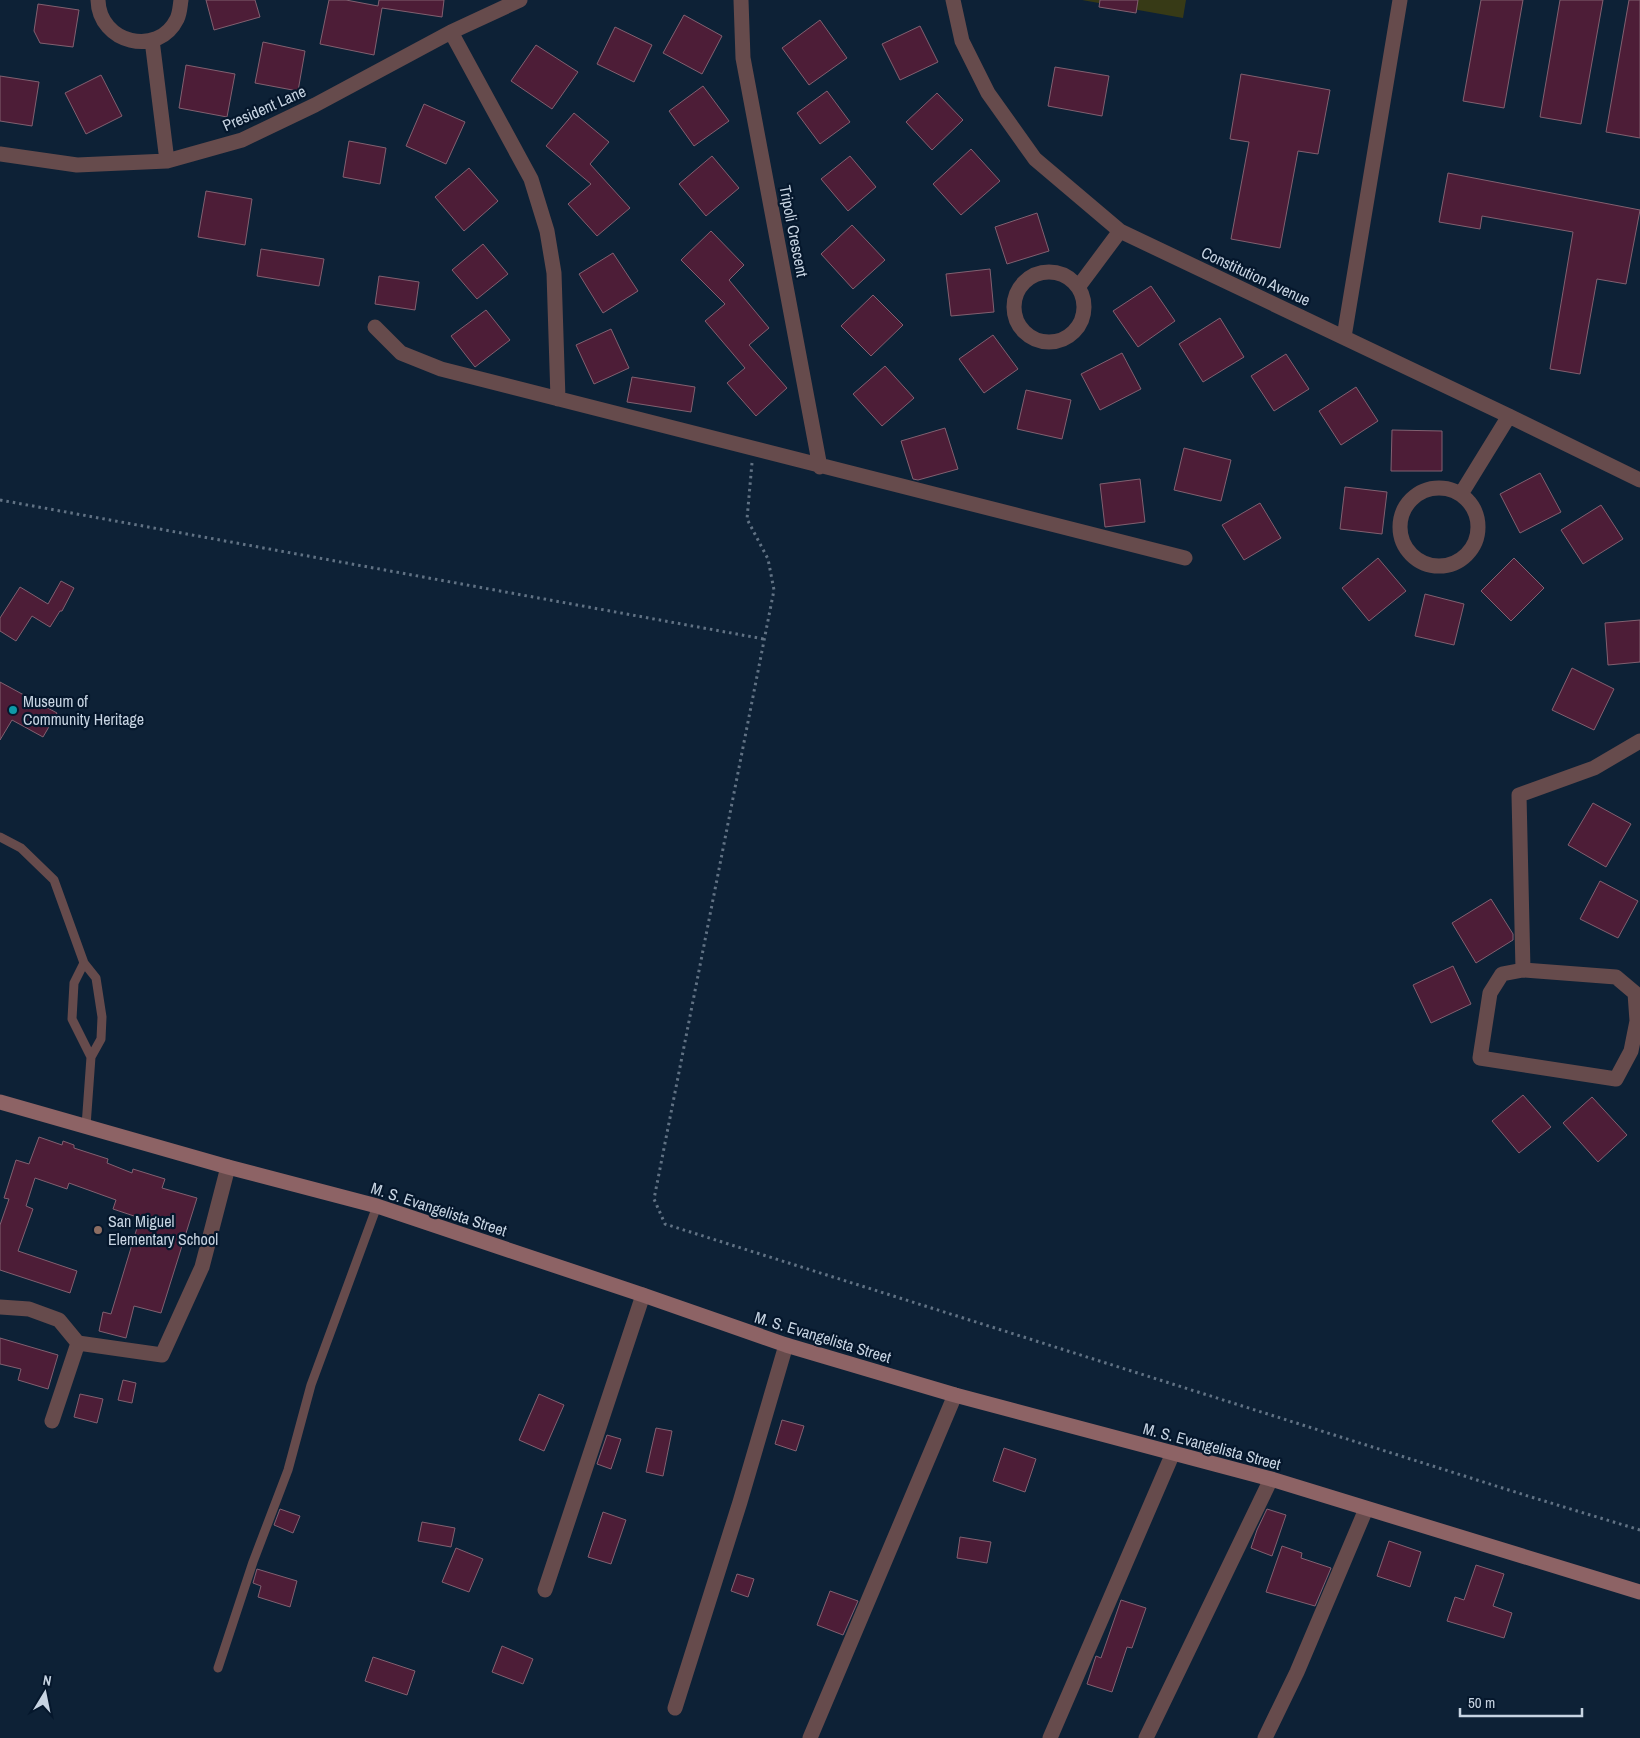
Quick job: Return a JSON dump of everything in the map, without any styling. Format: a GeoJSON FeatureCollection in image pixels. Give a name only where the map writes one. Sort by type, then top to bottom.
{"type":"FeatureCollection","features":[{"type":"Feature","properties":{"kind":"street"},"geometry":{"type":"LineString","coordinates":[[98,0],[98,9],[103,21],[112,32],[124,39],[138,42],[152,40],[167,32],[176,21],[181,0]]}},
{"type":"Feature","properties":{"kind":"street","name":"President Lane"},"geometry":{"type":"LineString","coordinates":[[0,154],[77,166],[167,161],[242,140],[316,105],[451,32],[520,0]]}},
{"type":"Feature","properties":{"kind":"street","name":"Tripoli Crescent"},"geometry":{"type":"LineString","coordinates":[[741,0],[743,58],[820,467]]}},
{"type":"Feature","properties":{"kind":"street","name":"Constitution Avenue"},"geometry":{"type":"LineString","coordinates":[[953,0],[962,41],[988,93],[1035,159],[1120,232],[1344,337],[1640,480]]}},
{"type":"Feature","properties":{"kind":"street"},"geometry":{"type":"LineString","coordinates":[[1344,337],[1400,0]]}},
{"type":"Feature","properties":{"kind":"street"},"geometry":{"type":"LineString","coordinates":[[451,32],[531,179],[547,231],[554,273],[558,399]]}},
{"type":"Feature","properties":{"kind":"street"},"geometry":{"type":"LineString","coordinates":[[152,40],[167,161]]}},
{"type":"Feature","properties":{"kind":"street"},"geometry":{"type":"LineString","coordinates":[[1079,286],[1120,232]]}},
{"type":"Feature","properties":{"kind":"street"},"geometry":{"type":"LineString","coordinates":[[1046,271],[1065,274],[1079,286],[1084,297],[1085,309],[1082,321],[1075,331],[1065,339],[1053,342],[1041,341],[1030,336],[1020,328],[1015,316],[1014,304],[1017,292],[1024,282],[1034,274],[1046,271]]}},
{"type":"Feature","properties":{"kind":"street"},"geometry":{"type":"LineString","coordinates":[[375,328],[401,353],[441,369],[753,450],[1185,558]]}},
{"type":"Feature","properties":{"kind":"street"},"geometry":{"type":"LineString","coordinates":[[1461,494],[1509,416]]}},
{"type":"Feature","properties":{"kind":"street"},"geometry":{"type":"LineString","coordinates":[[1429,489],[1453,490],[1461,494],[1471,503],[1478,516],[1479,530],[1471,551],[1466,557],[1448,566],[1434,566],[1417,560],[1407,550],[1401,537],[1400,521],[1408,502],[1416,495],[1429,489]]}},
{"type":"Feature","properties":{"kind":"street"},"geometry":{"type":"LineString","coordinates":[[1523,970],[1519,794],[1594,768],[1640,741]]}},
{"type":"Feature","properties":{"kind":"street"},"geometry":{"type":"LineString","coordinates":[[1523,970],[1616,977],[1635,993],[1637,1021],[1631,1051],[1616,1078],[1480,1058],[1490,993],[1502,974],[1523,970]]}},
{"type":"Feature","properties":{"kind":"street","name":"M. S. Evangelista Street"},"geometry":{"type":"LineString","coordinates":[[0,1102],[228,1167],[377,1206],[786,1345],[955,1395],[1271,1479],[1640,1592]]}},
{"type":"Feature","properties":{"kind":"street"},"geometry":{"type":"LineString","coordinates":[[0,1307],[29,1309],[59,1320],[78,1343],[162,1355],[202,1267],[228,1167]]}},
{"type":"Feature","properties":{"kind":"street"},"geometry":{"type":"LineString","coordinates":[[545,1590],[643,1295]]}},
{"type":"Feature","properties":{"kind":"street"},"geometry":{"type":"LineString","coordinates":[[52,1421],[78,1343]]}},
{"type":"Feature","properties":{"kind":"street"},"geometry":{"type":"LineString","coordinates":[[675,1708],[740,1502],[786,1345]]}},
{"type":"Feature","properties":{"kind":"street"},"geometry":{"type":"LineString","coordinates":[[810,1738],[955,1395]]}},
{"type":"Feature","properties":{"kind":"street"},"geometry":{"type":"LineString","coordinates":[[1050,1738],[1173,1453]]}},
{"type":"Feature","properties":{"kind":"street"},"geometry":{"type":"LineString","coordinates":[[1146,1738],[1271,1479]]}},
{"type":"Feature","properties":{"kind":"street"},"geometry":{"type":"LineString","coordinates":[[1265,1738],[1297,1672],[1366,1509]]}},
{"type":"Feature","properties":{"kind":"lane"},"geometry":{"type":"LineString","coordinates":[[0,837],[21,848],[54,880],[84,963],[96,978],[102,1017],[101,1039],[91,1057],[86,1126]]}},
{"type":"Feature","properties":{"kind":"lane"},"geometry":{"type":"LineString","coordinates":[[84,963],[74,983],[72,1019],[91,1057]]}},
{"type":"Feature","properties":{"kind":"lane"},"geometry":{"type":"LineString","coordinates":[[218,1668],[253,1562],[288,1470],[311,1385],[377,1206]]}},
{"type":"Feature","properties":{"kind":"path"},"geometry":{"type":"LineString","coordinates":[[753,450],[748,518],[768,559],[774,590],[654,1199],[665,1224],[1640,1530]]}},
{"type":"Feature","properties":{"kind":"path"},"geometry":{"type":"LineString","coordinates":[[0,500],[765,639]]}},
{"type":"Feature","properties":{"kind":"green space"},"geometry":{"type":"Polygon","coordinates":[[[1082,0],[1186,0],[1183,18],[1082,0]]]}},
{"type":"Feature","properties":{"kind":"building"},"geometry":{"type":"Polygon","coordinates":[[[206,0],[255,0],[260,17],[214,30],[206,0]]]}},
{"type":"Feature","properties":{"kind":"building"},"geometry":{"type":"Polygon","coordinates":[[[329,0],[346,0],[378,6],[379,0],[444,0],[442,17],[382,8],[374,55],[320,44],[329,0]]]}},
{"type":"Feature","properties":{"kind":"building"},"geometry":{"type":"Polygon","coordinates":[[[1100,0],[1138,0],[1136,13],[1099,7],[1100,0]]]}},
{"type":"Feature","properties":{"kind":"building"},"geometry":{"type":"Polygon","coordinates":[[[1481,0],[1523,0],[1504,108],[1463,101],[1481,0]]]}},
{"type":"Feature","properties":{"kind":"building"},"geometry":{"type":"Polygon","coordinates":[[[1560,0],[1603,0],[1581,124],[1540,117],[1560,0]]]}},
{"type":"Feature","properties":{"kind":"building"},"geometry":{"type":"Polygon","coordinates":[[[1629,0],[1640,0],[1640,138],[1606,132],[1629,0]]]}},
{"type":"Feature","properties":{"kind":"building"},"geometry":{"type":"Polygon","coordinates":[[[38,4],[79,10],[73,47],[40,43],[34,31],[38,4]]]}},
{"type":"Feature","properties":{"kind":"building"},"geometry":{"type":"Polygon","coordinates":[[[684,15],[722,36],[702,74],[663,53],[684,15]]]}},
{"type":"Feature","properties":{"kind":"building"},"geometry":{"type":"Polygon","coordinates":[[[820,20],[847,58],[809,85],[782,48],[820,20]]]}},
{"type":"Feature","properties":{"kind":"building"},"geometry":{"type":"Polygon","coordinates":[[[920,26],[938,62],[900,80],[882,44],[920,26]]]}},
{"type":"Feature","properties":{"kind":"building"},"geometry":{"type":"Polygon","coordinates":[[[615,27],[652,45],[634,82],[597,64],[615,27]]]}},
{"type":"Feature","properties":{"kind":"building"},"geometry":{"type":"Polygon","coordinates":[[[263,42],[305,51],[298,91],[255,83],[263,42]]]}},
{"type":"Feature","properties":{"kind":"building"},"geometry":{"type":"Polygon","coordinates":[[[536,45],[578,72],[552,109],[511,81],[536,45]]]}},
{"type":"Feature","properties":{"kind":"building"},"geometry":{"type":"Polygon","coordinates":[[[186,65],[235,74],[227,117],[179,108],[186,65]]]}},
{"type":"Feature","properties":{"kind":"building"},"geometry":{"type":"Polygon","coordinates":[[[1055,67],[1109,76],[1102,116],[1048,106],[1055,67]]]}},
{"type":"Feature","properties":{"kind":"building"},"geometry":{"type":"Polygon","coordinates":[[[1241,74],[1330,90],[1318,154],[1298,151],[1280,248],[1231,239],[1249,142],[1230,139],[1241,74]]]}},
{"type":"Feature","properties":{"kind":"building"},"geometry":{"type":"Polygon","coordinates":[[[101,75],[122,116],[86,134],[65,93],[101,75]]]}},
{"type":"Feature","properties":{"kind":"building"},"geometry":{"type":"Polygon","coordinates":[[[0,76],[39,82],[32,126],[0,121],[0,76]]]}},
{"type":"Feature","properties":{"kind":"building"},"geometry":{"type":"Polygon","coordinates":[[[703,86],[729,121],[694,146],[669,111],[703,86]]]}},
{"type":"Feature","properties":{"kind":"building"},"geometry":{"type":"Polygon","coordinates":[[[827,91],[850,122],[820,144],[797,113],[827,91]]]}},
{"type":"Feature","properties":{"kind":"building"},"geometry":{"type":"Polygon","coordinates":[[[937,93],[963,120],[932,150],[906,122],[937,93]]]}},
{"type":"Feature","properties":{"kind":"building"},"geometry":{"type":"Polygon","coordinates":[[[424,104],[465,122],[446,164],[406,146],[424,104]]]}},
{"type":"Feature","properties":{"kind":"building"},"geometry":{"type":"Polygon","coordinates":[[[574,113],[609,142],[590,164],[630,208],[597,236],[568,204],[591,184],[546,146],[574,113]]]}},
{"type":"Feature","properties":{"kind":"building"},"geometry":{"type":"Polygon","coordinates":[[[349,141],[386,148],[380,184],[343,177],[349,141]]]}},
{"type":"Feature","properties":{"kind":"building"},"geometry":{"type":"Polygon","coordinates":[[[971,149],[1000,181],[961,215],[933,184],[971,149]]]}},
{"type":"Feature","properties":{"kind":"building"},"geometry":{"type":"Polygon","coordinates":[[[712,156],[739,188],[706,216],[679,184],[712,156]]]}},
{"type":"Feature","properties":{"kind":"building"},"geometry":{"type":"Polygon","coordinates":[[[850,156],[876,187],[848,211],[821,179],[850,156]]]}},
{"type":"Feature","properties":{"kind":"building"},"geometry":{"type":"Polygon","coordinates":[[[469,168],[498,201],[464,231],[435,197],[469,168]]]}},
{"type":"Feature","properties":{"kind":"building"},"geometry":{"type":"Polygon","coordinates":[[[1448,173],[1640,210],[1626,284],[1597,279],[1580,374],[1550,369],[1573,232],[1482,216],[1480,229],[1439,222],[1448,173]]]}},
{"type":"Feature","properties":{"kind":"building"},"geometry":{"type":"Polygon","coordinates":[[[206,191],[252,199],[245,245],[198,237],[206,191]]]}},
{"type":"Feature","properties":{"kind":"building"},"geometry":{"type":"Polygon","coordinates":[[[1037,213],[1049,251],[1007,264],[995,227],[1037,213]]]}},
{"type":"Feature","properties":{"kind":"building"},"geometry":{"type":"Polygon","coordinates":[[[852,225],[885,260],[853,289],[821,254],[852,225]]]}},
{"type":"Feature","properties":{"kind":"building"},"geometry":{"type":"Polygon","coordinates":[[[711,231],[744,265],[729,280],[769,328],[749,345],[787,388],[756,416],[727,383],[745,368],[705,321],[725,304],[681,260],[711,231]]]}},
{"type":"Feature","properties":{"kind":"building"},"geometry":{"type":"Polygon","coordinates":[[[483,244],[508,274],[477,299],[452,270],[483,244]]]}},
{"type":"Feature","properties":{"kind":"building"},"geometry":{"type":"Polygon","coordinates":[[[261,249],[324,259],[319,286],[257,276],[261,249]]]}},
{"type":"Feature","properties":{"kind":"building"},"geometry":{"type":"Polygon","coordinates":[[[613,253],[638,291],[603,313],[579,274],[613,253]]]}},
{"type":"Feature","properties":{"kind":"building"},"geometry":{"type":"Polygon","coordinates":[[[990,269],[994,312],[951,316],[946,274],[990,269]]]}},
{"type":"Feature","properties":{"kind":"building"},"geometry":{"type":"Polygon","coordinates":[[[379,276],[419,282],[415,310],[375,304],[379,276]]]}},
{"type":"Feature","properties":{"kind":"building"},"geometry":{"type":"Polygon","coordinates":[[[1151,286],[1175,321],[1138,347],[1113,311],[1151,286]]]}},
{"type":"Feature","properties":{"kind":"building"},"geometry":{"type":"Polygon","coordinates":[[[873,295],[903,325],[871,356],[841,326],[873,295]]]}},
{"type":"Feature","properties":{"kind":"building"},"geometry":{"type":"Polygon","coordinates":[[[486,310],[510,340],[475,367],[451,336],[486,310]]]}},
{"type":"Feature","properties":{"kind":"building"},"geometry":{"type":"Polygon","coordinates":[[[1220,318],[1244,357],[1203,382],[1179,344],[1220,318]]]}},
{"type":"Feature","properties":{"kind":"building"},"geometry":{"type":"Polygon","coordinates":[[[611,329],[629,368],[594,384],[576,345],[611,329]]]}},
{"type":"Feature","properties":{"kind":"building"},"geometry":{"type":"Polygon","coordinates":[[[993,335],[1018,369],[984,393],[959,359],[993,335]]]}},
{"type":"Feature","properties":{"kind":"building"},"geometry":{"type":"Polygon","coordinates":[[[1122,353],[1141,389],[1100,410],[1081,374],[1122,353]]]}},
{"type":"Feature","properties":{"kind":"building"},"geometry":{"type":"Polygon","coordinates":[[[1286,354],[1309,389],[1274,411],[1251,376],[1286,354]]]}},
{"type":"Feature","properties":{"kind":"building"},"geometry":{"type":"Polygon","coordinates":[[[885,366],[914,398],[882,426],[853,394],[885,366]]]}},
{"type":"Feature","properties":{"kind":"building"},"geometry":{"type":"Polygon","coordinates":[[[632,377],[695,387],[691,412],[627,402],[632,377]]]}},
{"type":"Feature","properties":{"kind":"building"},"geometry":{"type":"Polygon","coordinates":[[[1356,387],[1378,421],[1341,445],[1319,411],[1356,387]]]}},
{"type":"Feature","properties":{"kind":"building"},"geometry":{"type":"Polygon","coordinates":[[[1026,390],[1071,400],[1062,439],[1017,429],[1026,390]]]}},
{"type":"Feature","properties":{"kind":"building"},"geometry":{"type":"Polygon","coordinates":[[[945,428],[958,469],[918,480],[913,479],[901,441],[945,428]]]}},
{"type":"Feature","properties":{"kind":"building"},"geometry":{"type":"Polygon","coordinates":[[[1392,430],[1442,431],[1442,471],[1391,471],[1392,430]]]}},
{"type":"Feature","properties":{"kind":"building"},"geometry":{"type":"Polygon","coordinates":[[[1184,448],[1231,460],[1221,501],[1174,490],[1184,448]]]}},
{"type":"Feature","properties":{"kind":"building"},"geometry":{"type":"Polygon","coordinates":[[[1540,473],[1561,512],[1520,533],[1500,494],[1540,473]]]}},
{"type":"Feature","properties":{"kind":"building"},"geometry":{"type":"Polygon","coordinates":[[[1140,479],[1145,522],[1105,527],[1100,484],[1140,479]]]}},
{"type":"Feature","properties":{"kind":"building"},"geometry":{"type":"Polygon","coordinates":[[[1345,487],[1387,492],[1382,534],[1340,529],[1345,487]]]}},
{"type":"Feature","properties":{"kind":"building"},"geometry":{"type":"Polygon","coordinates":[[[1260,503],[1281,538],[1244,560],[1222,525],[1260,503]]]}},
{"type":"Feature","properties":{"kind":"building"},"geometry":{"type":"Polygon","coordinates":[[[1601,505],[1623,539],[1583,564],[1561,530],[1601,505]]]}},
{"type":"Feature","properties":{"kind":"building"},"geometry":{"type":"Polygon","coordinates":[[[1378,558],[1406,591],[1369,621],[1342,588],[1378,558]]]}},
{"type":"Feature","properties":{"kind":"building"},"geometry":{"type":"Polygon","coordinates":[[[1514,558],[1544,588],[1511,621],[1481,591],[1514,558]]]}},
{"type":"Feature","properties":{"kind":"building"},"geometry":{"type":"Polygon","coordinates":[[[61,581],[74,588],[62,611],[60,611],[50,627],[32,616],[16,641],[0,631],[0,618],[20,587],[48,604],[61,581]]]}},
{"type":"Feature","properties":{"kind":"building"},"geometry":{"type":"Polygon","coordinates":[[[1425,594],[1464,604],[1454,645],[1415,636],[1425,594]]]}},
{"type":"Feature","properties":{"kind":"building"},"geometry":{"type":"Polygon","coordinates":[[[1640,620],[1640,662],[1608,665],[1605,623],[1640,620]]]}},
{"type":"Feature","properties":{"kind":"building"},"geometry":{"type":"Polygon","coordinates":[[[1572,668],[1614,689],[1594,730],[1552,710],[1572,668]]]}},
{"type":"Feature","properties":{"kind":"building"},"geometry":{"type":"Polygon","coordinates":[[[0,682],[57,713],[43,737],[12,720],[0,740],[0,682]]]}},
{"type":"Feature","properties":{"kind":"building"},"geometry":{"type":"Polygon","coordinates":[[[1593,803],[1631,824],[1606,867],[1568,845],[1593,803]]]}},
{"type":"Feature","properties":{"kind":"building"},"geometry":{"type":"Polygon","coordinates":[[[1600,881],[1638,901],[1618,938],[1580,919],[1600,881]]]}},
{"type":"Feature","properties":{"kind":"building"},"geometry":{"type":"Polygon","coordinates":[[[1491,899],[1513,934],[1513,940],[1476,963],[1452,923],[1491,899]]]}},
{"type":"Feature","properties":{"kind":"building"},"geometry":{"type":"Polygon","coordinates":[[[1453,966],[1471,1004],[1431,1023],[1413,985],[1453,966]]]}},
{"type":"Feature","properties":{"kind":"building"},"geometry":{"type":"Polygon","coordinates":[[[1523,1095],[1551,1127],[1519,1153],[1492,1121],[1523,1095]]]}},
{"type":"Feature","properties":{"kind":"building"},"geometry":{"type":"Polygon","coordinates":[[[1592,1097],[1627,1135],[1598,1162],[1563,1123],[1592,1097]]]}},
{"type":"Feature","properties":{"kind":"building"},"geometry":{"type":"Polygon","coordinates":[[[39,1137],[62,1145],[63,1141],[74,1145],[74,1148],[108,1159],[107,1163],[132,1173],[133,1169],[165,1179],[162,1188],[197,1198],[161,1313],[134,1306],[126,1338],[99,1331],[103,1312],[111,1314],[140,1218],[113,1209],[116,1200],[69,1183],[67,1189],[35,1178],[26,1206],[33,1209],[18,1251],[77,1271],[70,1293],[0,1270],[0,1225],[9,1199],[4,1198],[16,1160],[29,1164],[39,1137]]]}},
{"type":"Feature","properties":{"kind":"building"},"geometry":{"type":"Polygon","coordinates":[[[0,1338],[58,1355],[48,1389],[18,1380],[21,1369],[0,1364],[0,1338]]]}},
{"type":"Feature","properties":{"kind":"building"},"geometry":{"type":"Polygon","coordinates":[[[123,1380],[136,1383],[132,1403],[118,1400],[123,1380]]]}},
{"type":"Feature","properties":{"kind":"building"},"geometry":{"type":"Polygon","coordinates":[[[80,1394],[103,1399],[97,1423],[74,1417],[80,1394]]]}},
{"type":"Feature","properties":{"kind":"building"},"geometry":{"type":"Polygon","coordinates":[[[539,1394],[564,1405],[544,1451],[519,1440],[539,1394]]]}},
{"type":"Feature","properties":{"kind":"building"},"geometry":{"type":"Polygon","coordinates":[[[782,1420],[804,1426],[796,1451],[775,1444],[782,1420]]]}},
{"type":"Feature","properties":{"kind":"building"},"geometry":{"type":"Polygon","coordinates":[[[656,1428],[672,1431],[663,1476],[646,1472],[656,1428]]]}},
{"type":"Feature","properties":{"kind":"building"},"geometry":{"type":"Polygon","coordinates":[[[607,1435],[621,1439],[611,1469],[597,1464],[607,1435]]]}},
{"type":"Feature","properties":{"kind":"building"},"geometry":{"type":"Polygon","coordinates":[[[1004,1448],[1036,1459],[1025,1492],[993,1481],[1004,1448]]]}},
{"type":"Feature","properties":{"kind":"building"},"geometry":{"type":"Polygon","coordinates":[[[280,1509],[300,1516],[293,1533],[274,1525],[280,1509]]]}},
{"type":"Feature","properties":{"kind":"building"},"geometry":{"type":"Polygon","coordinates":[[[1267,1509],[1286,1515],[1272,1556],[1251,1548],[1267,1509]]]}},
{"type":"Feature","properties":{"kind":"building"},"geometry":{"type":"Polygon","coordinates":[[[603,1512],[626,1520],[611,1564],[588,1557],[603,1512]]]}},
{"type":"Feature","properties":{"kind":"building"},"geometry":{"type":"Polygon","coordinates":[[[422,1522],[455,1528],[451,1547],[418,1541],[422,1522]]]}},
{"type":"Feature","properties":{"kind":"building"},"geometry":{"type":"Polygon","coordinates":[[[960,1537],[991,1542],[987,1563],[957,1558],[960,1537]]]}},
{"type":"Feature","properties":{"kind":"building"},"geometry":{"type":"Polygon","coordinates":[[[1389,1541],[1421,1552],[1410,1587],[1377,1576],[1389,1541]]]}},
{"type":"Feature","properties":{"kind":"building"},"geometry":{"type":"Polygon","coordinates":[[[1282,1546],[1302,1553],[1301,1558],[1331,1568],[1315,1606],[1266,1592],[1282,1546]]]}},
{"type":"Feature","properties":{"kind":"building"},"geometry":{"type":"Polygon","coordinates":[[[456,1548],[483,1559],[469,1592],[442,1582],[456,1548]]]}},
{"type":"Feature","properties":{"kind":"building"},"geometry":{"type":"Polygon","coordinates":[[[1476,1565],[1504,1574],[1493,1606],[1512,1613],[1504,1638],[1447,1621],[1455,1597],[1464,1600],[1476,1565]]]}},
{"type":"Feature","properties":{"kind":"building"},"geometry":{"type":"Polygon","coordinates":[[[257,1569],[297,1581],[290,1607],[258,1597],[261,1586],[253,1583],[257,1569]]]}},
{"type":"Feature","properties":{"kind":"building"},"geometry":{"type":"Polygon","coordinates":[[[737,1574],[754,1579],[748,1597],[731,1591],[737,1574]]]}},
{"type":"Feature","properties":{"kind":"building"},"geometry":{"type":"Polygon","coordinates":[[[830,1591],[858,1601],[843,1635],[817,1625],[830,1591]]]}},
{"type":"Feature","properties":{"kind":"building"},"geometry":{"type":"Polygon","coordinates":[[[1121,1600],[1146,1608],[1132,1648],[1127,1647],[1112,1692],[1087,1684],[1096,1656],[1101,1658],[1121,1600]]]}},
{"type":"Feature","properties":{"kind":"building"},"geometry":{"type":"Polygon","coordinates":[[[502,1646],[533,1659],[523,1684],[492,1672],[502,1646]]]}},
{"type":"Feature","properties":{"kind":"building"},"geometry":{"type":"Polygon","coordinates":[[[373,1657],[415,1671],[407,1695],[365,1681],[373,1657]]]}},
{"type":"Feature","properties":{"kind":"place","name":"Museum of Community Heritage"},"geometry":{"type":"Point","coordinates":[13,710]}},
{"type":"Feature","properties":{"kind":"place","name":"San Miguel Elementary School"},"geometry":{"type":"Point","coordinates":[98,1230]}}]}
